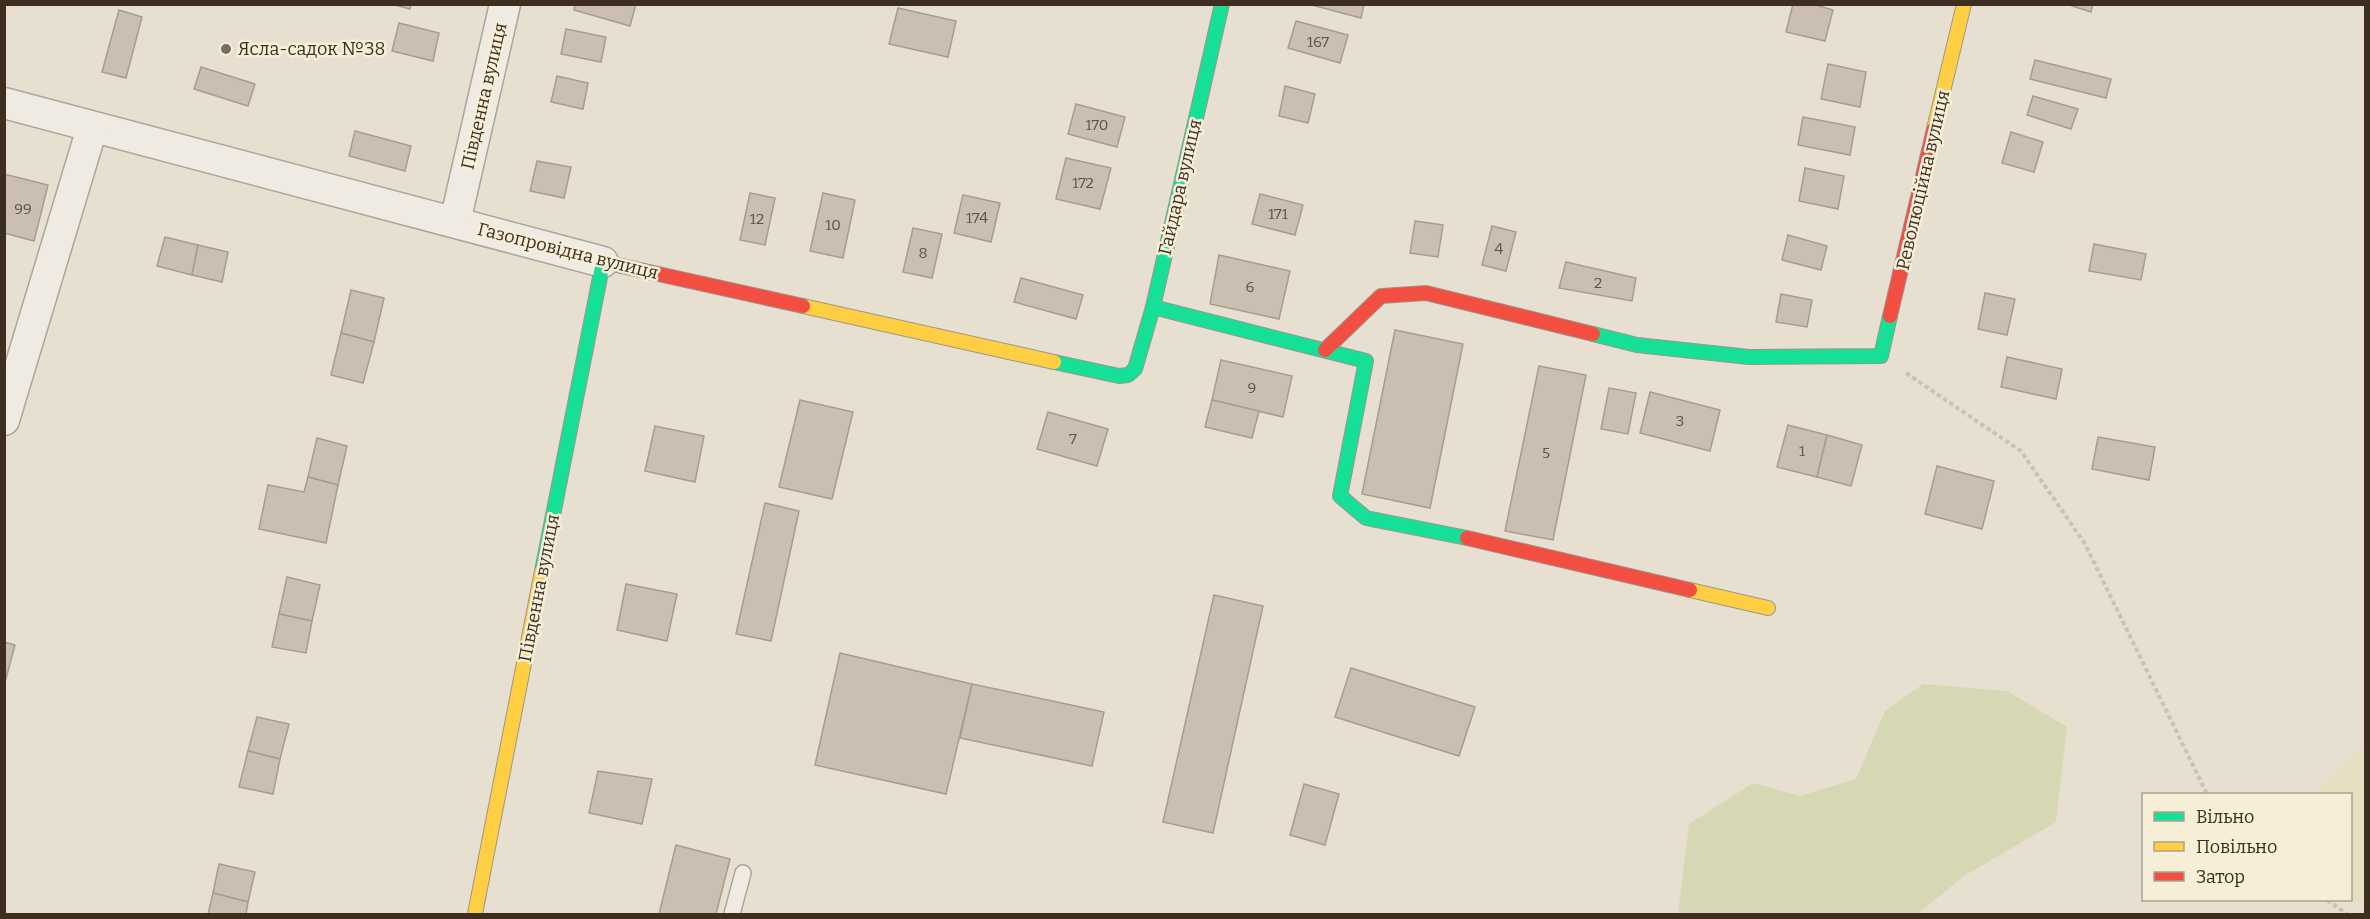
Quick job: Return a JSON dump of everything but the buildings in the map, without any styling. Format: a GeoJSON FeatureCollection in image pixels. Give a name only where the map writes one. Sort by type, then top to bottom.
{"type":"FeatureCollection","features":[{"type":"Feature","properties":{"kind":"street","name":"Південна вулиця"},"geometry":{"type":"LineString","coordinates":[[455,222],[505,4]]}},
{"type":"Feature","properties":{"kind":"street","name":"Гайдара вулиця"},"geometry":{"type":"LineString","coordinates":[[1135,369],[1153,307],[1222,4]]}},
{"type":"Feature","properties":{"kind":"street","name":"Революційна вулиця"},"geometry":{"type":"LineString","coordinates":[[1881,356],[1964,4]]}},
{"type":"Feature","properties":{"kind":"street","name":"Газопровідна вулиця"},"geometry":{"type":"LineString","coordinates":[[4,103],[603,262],[1119,376],[1128,375],[1135,369]]}},
{"type":"Feature","properties":{"kind":"street"},"geometry":{"type":"LineString","coordinates":[[4,420],[92,128]]}},
{"type":"Feature","properties":{"kind":"street","name":"Південна вулиця"},"geometry":{"type":"LineString","coordinates":[[475,915],[603,262]]}},
{"type":"Feature","properties":{"kind":"street"},"geometry":{"type":"LineString","coordinates":[[1325,350],[1381,296],[1426,293],[1638,345],[1749,357],[1881,356]]}},
{"type":"Feature","properties":{"kind":"street"},"geometry":{"type":"LineString","coordinates":[[1153,307],[1366,361],[1340,496],[1366,518],[1510,547],[1768,608]]}},
{"type":"Feature","properties":{"kind":"lane"},"geometry":{"type":"LineString","coordinates":[[732,915],[743,873]]}},
{"type":"Feature","properties":{"kind":"path"},"geometry":{"type":"LineString","coordinates":[[1881,356],[2021,451],[2085,544],[2206,793]]}},
{"type":"Feature","properties":{"kind":"path"},"geometry":{"type":"LineString","coordinates":[[2328,901],[2347,915]]}},
{"type":"Feature","properties":{"kind":"shaded area"},"geometry":{"type":"Polygon","coordinates":[[[2365,747],[2365,908],[2352,898],[2352,793],[2312,793],[2365,747]]]}},
{"type":"Feature","properties":{"kind":"green space"},"geometry":{"type":"Polygon","coordinates":[[[1923,684],[2007,691],[2067,727],[2056,822],[1964,876],[1917,914],[1678,914],[1689,824],[1753,783],[1800,796],[1856,779],[1885,711],[1923,684]]]}},
{"type":"Feature","properties":{"kind":"traffic: fast"},"geometry":{"type":"LineString","coordinates":[[1054,362],[1119,376],[1128,375],[1135,369],[1153,307],[1222,4]]}},
{"type":"Feature","properties":{"kind":"traffic: fast"},"geometry":{"type":"LineString","coordinates":[[542,571],[603,262],[622,266]]}},
{"type":"Feature","properties":{"kind":"traffic: fast"},"geometry":{"type":"LineString","coordinates":[[1153,307],[1366,361],[1340,496],[1366,518],[1467,538]]}},
{"type":"Feature","properties":{"kind":"traffic: fast"},"geometry":{"type":"LineString","coordinates":[[1593,334],[1637,345],[1749,357],[1881,356],[1890,316]]}},
{"type":"Feature","properties":{"kind":"traffic: slow"},"geometry":{"type":"LineString","coordinates":[[1934,129],[1964,4]]}},
{"type":"Feature","properties":{"kind":"traffic: slow"},"geometry":{"type":"LineString","coordinates":[[803,306],[1054,362]]}},
{"type":"Feature","properties":{"kind":"traffic: slow"},"geometry":{"type":"LineString","coordinates":[[475,914],[542,571]]}},
{"type":"Feature","properties":{"kind":"traffic: slow"},"geometry":{"type":"LineString","coordinates":[[1690,590],[1768,608]]}},
{"type":"Feature","properties":{"kind":"traffic: jam"},"geometry":{"type":"LineString","coordinates":[[1890,316],[1934,129]]}},
{"type":"Feature","properties":{"kind":"traffic: jam"},"geometry":{"type":"LineString","coordinates":[[622,266],[803,306]]}},
{"type":"Feature","properties":{"kind":"traffic: jam"},"geometry":{"type":"LineString","coordinates":[[1325,350],[1381,296],[1426,293],[1593,334]]}},
{"type":"Feature","properties":{"kind":"traffic: jam"},"geometry":{"type":"LineString","coordinates":[[1467,538],[1690,590]]}},
{"type":"Feature","properties":{"kind":"place","name":"Ясла-садок №38"},"geometry":{"type":"Point","coordinates":[226,49]}}]}
